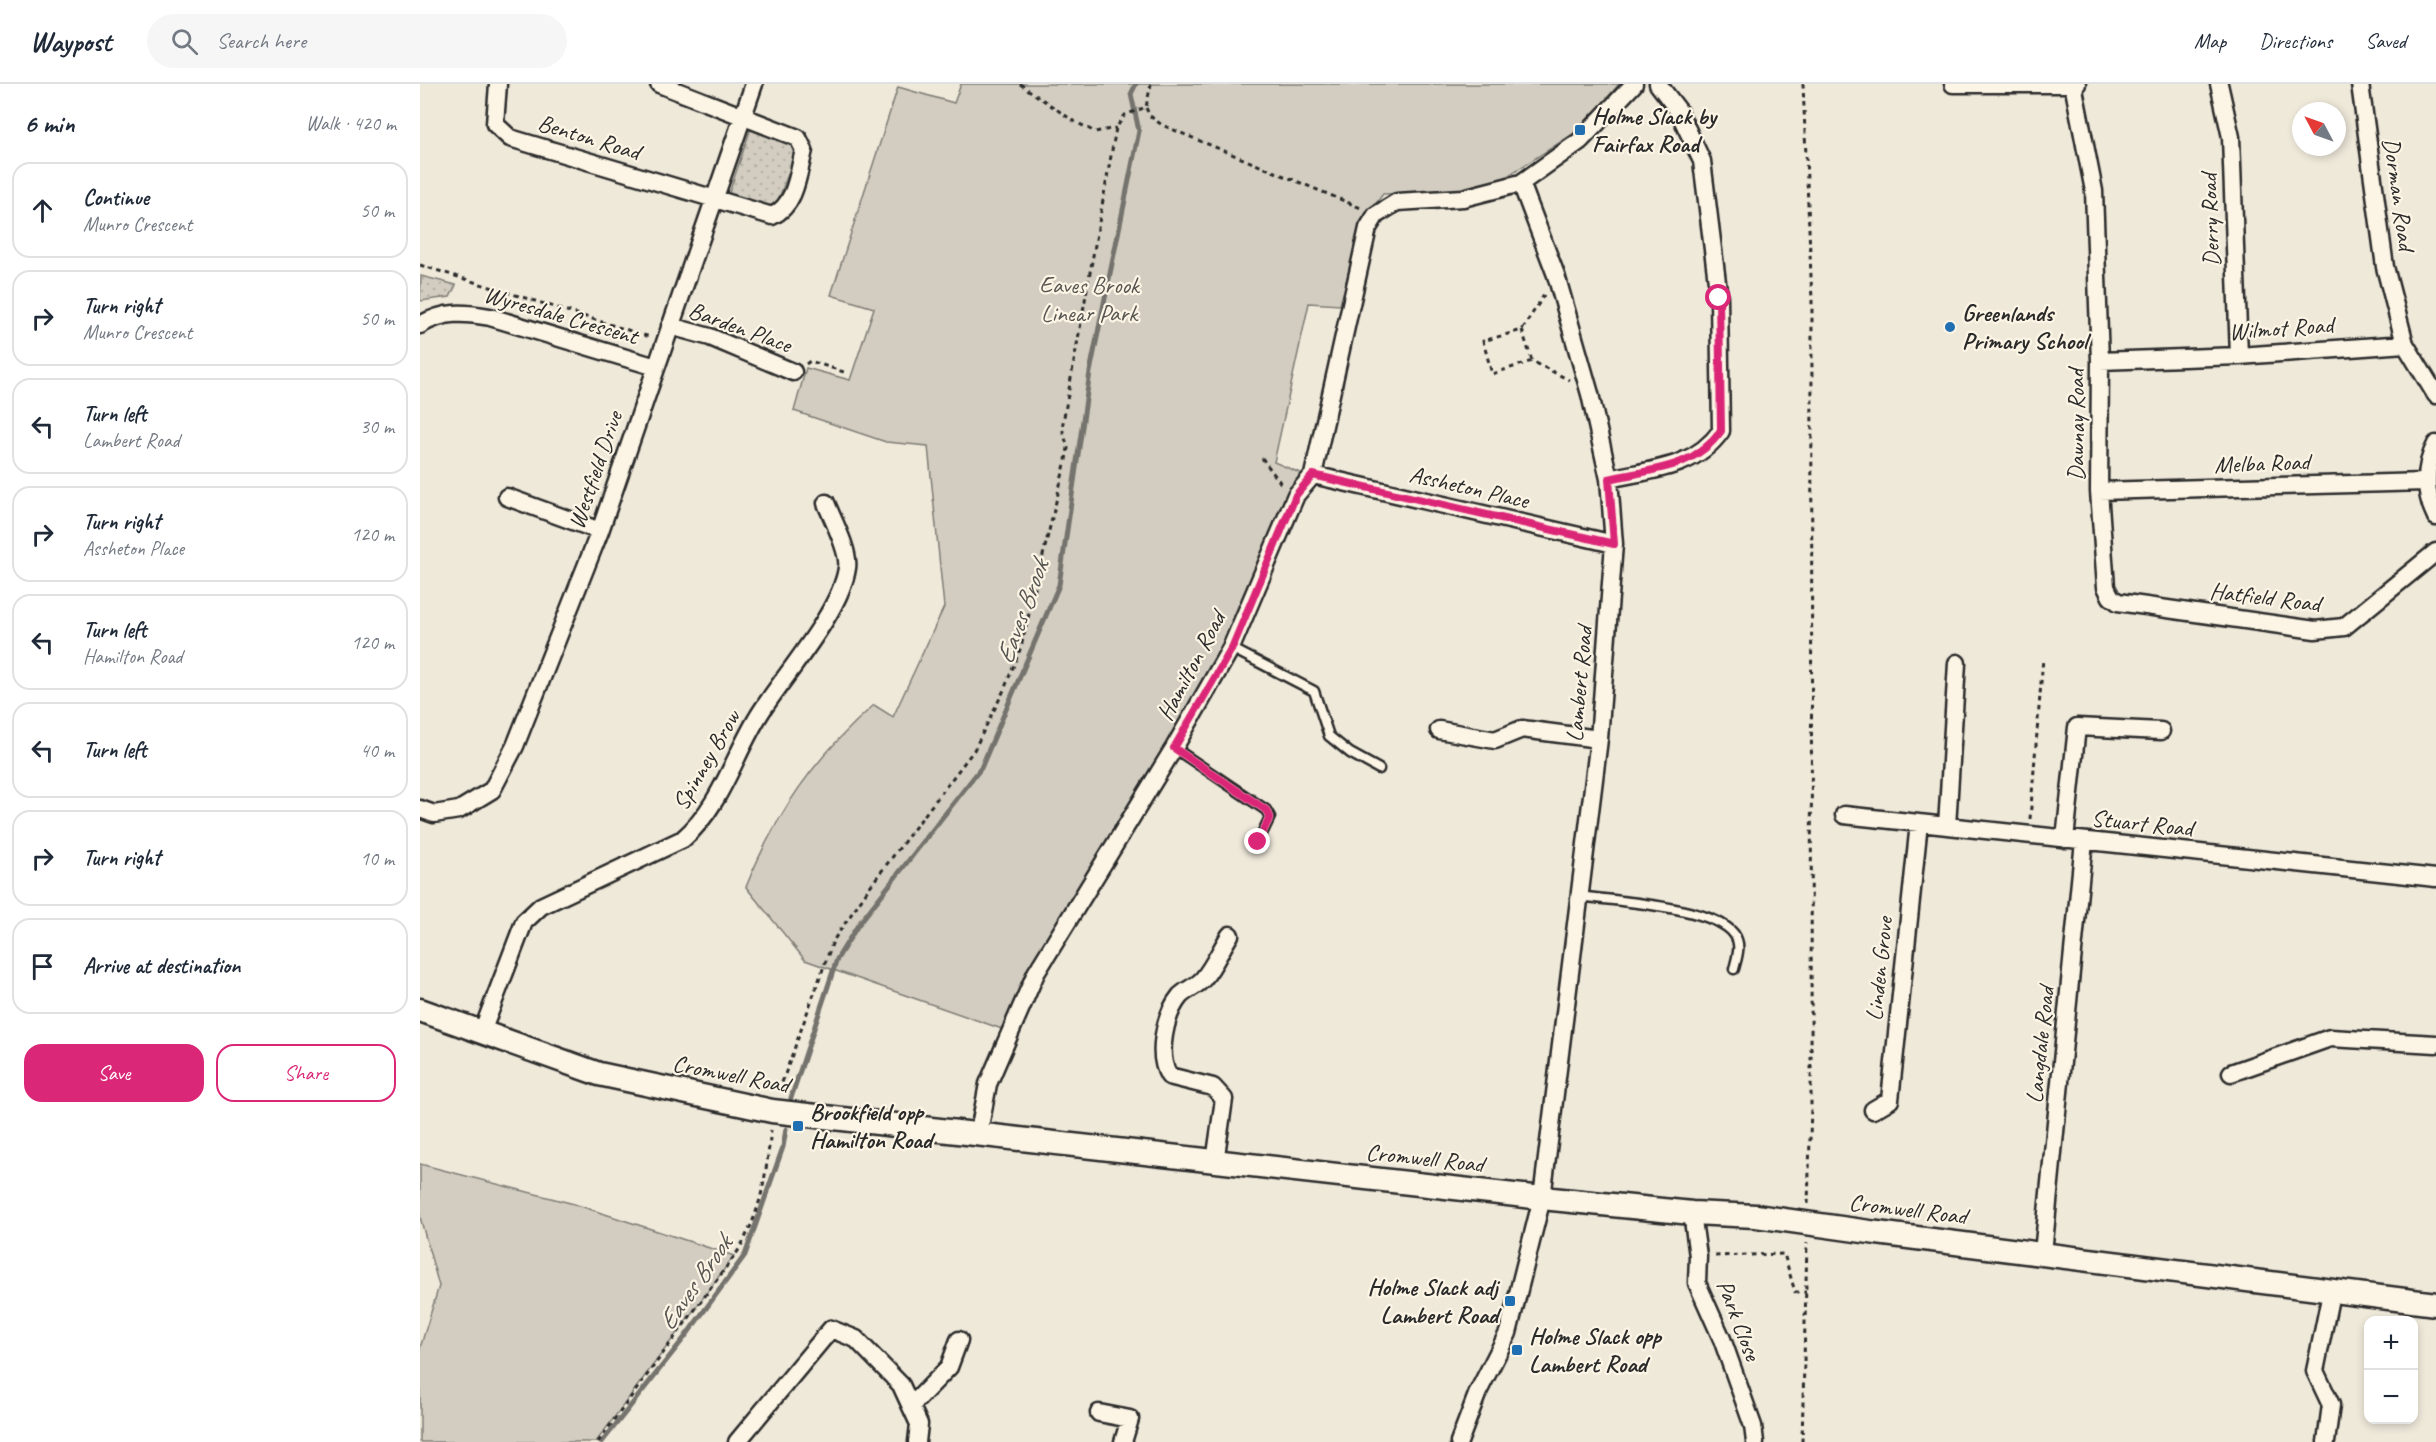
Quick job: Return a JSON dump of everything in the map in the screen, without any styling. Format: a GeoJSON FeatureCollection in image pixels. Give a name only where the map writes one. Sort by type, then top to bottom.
{"type":"FeatureCollection","features":[{"type":"Feature","properties":{"kind":"street","name":"Benton Road"},"geometry":{"type":"LineString","coordinates":[[498,84],[495,124],[510,138],[712,200]]}},
{"type":"Feature","properties":{"kind":"street"},"geometry":{"type":"LineString","coordinates":[[658,84],[798,138],[804,150],[792,195],[784,211],[772,216],[712,200]]}},
{"type":"Feature","properties":{"kind":"street","name":"Westfield Drive"},"geometry":{"type":"LineString","coordinates":[[420,809],[434,814],[459,810],[492,790],[515,746],[600,531],[712,200],[754,84]]}},
{"type":"Feature","properties":{"kind":"street"},"geometry":{"type":"LineString","coordinates":[[1376,215],[1396,202],[1463,198],[1521,183],[1580,141],[1634,84]]}},
{"type":"Feature","properties":{"kind":"street"},"geometry":{"type":"LineString","coordinates":[[1609,479],[1692,459],[1709,448],[1721,431],[1719,298],[1702,161],[1677,110],[1658,84]]}},
{"type":"Feature","properties":{"kind":"street"},"geometry":{"type":"LineString","coordinates":[[1953,84],[2074,84]]}},
{"type":"Feature","properties":{"kind":"street","name":"Dawnay Road"},"geometry":{"type":"LineString","coordinates":[[2074,84],[2094,191],[2100,361],[2099,491],[2106,587]]}},
{"type":"Feature","properties":{"kind":"street","name":"Derry Road"},"geometry":{"type":"LineString","coordinates":[[2219,84],[2231,137],[2239,356]]}},
{"type":"Feature","properties":{"kind":"street","name":"Dorman Road"},"geometry":{"type":"LineString","coordinates":[[2360,84],[2385,267],[2405,344]]}},
{"type":"Feature","properties":{"kind":"street","name":"Lambert Road"},"geometry":{"type":"LineString","coordinates":[[1459,1442],[1478,1392],[1508,1333],[1542,1198],[1599,739],[1614,544],[1609,479],[1588,391],[1556,275],[1521,183]]}},
{"type":"Feature","properties":{"kind":"street","name":"Hamilton Road"},"geometry":{"type":"LineString","coordinates":[[978,1137],[988,1084],[1036,973],[1174,748],[1232,648],[1296,495],[1313,475],[1368,228],[1376,215]]}},
{"type":"Feature","properties":{"kind":"street","name":"Wyresdale Crescent"},"geometry":{"type":"LineString","coordinates":[[420,325],[435,316],[461,312],[656,367]]}},
{"type":"Feature","properties":{"kind":"street","name":"Barden Place"},"geometry":{"type":"LineString","coordinates":[[667,334],[710,337],[793,372]]}},
{"type":"Feature","properties":{"kind":"street"},"geometry":{"type":"LineString","coordinates":[[2405,344],[2436,395]]}},
{"type":"Feature","properties":{"kind":"street","name":"Wilmot Road"},"geometry":{"type":"LineString","coordinates":[[2100,361],[2239,356],[2405,344]]}},
{"type":"Feature","properties":{"kind":"street"},"geometry":{"type":"LineString","coordinates":[[2436,444],[2429,457],[2426,482],[2436,517]]}},
{"type":"Feature","properties":{"kind":"street","name":"Assheton Place"},"geometry":{"type":"LineString","coordinates":[[1313,475],[1614,544]]}},
{"type":"Feature","properties":{"kind":"street","name":"Melba Road"},"geometry":{"type":"LineString","coordinates":[[2099,491],[2426,482]]}},
{"type":"Feature","properties":{"kind":"street"},"geometry":{"type":"LineString","coordinates":[[507,497],[600,531]]}},
{"type":"Feature","properties":{"kind":"street","name":"Spinney Brow"},"geometry":{"type":"LineString","coordinates":[[482,1032],[524,922],[541,906],[683,839],[701,824],[760,714],[836,601],[848,566],[837,529],[826,503]]}},
{"type":"Feature","properties":{"kind":"street","name":"Hatfield Road"},"geometry":{"type":"LineString","coordinates":[[2106,587],[2111,597],[2118,602],[2315,630],[2344,627],[2436,552]]}},
{"type":"Feature","properties":{"kind":"street"},"geometry":{"type":"LineString","coordinates":[[1947,826],[1957,663]]}},
{"type":"Feature","properties":{"kind":"street"},"geometry":{"type":"LineString","coordinates":[[2065,839],[2077,727],[2161,731]]}},
{"type":"Feature","properties":{"kind":"street"},"geometry":{"type":"LineString","coordinates":[[1439,730],[1495,740],[1522,729],[1599,739]]}},
{"type":"Feature","properties":{"kind":"street","name":"Stuart Road"},"geometry":{"type":"LineString","coordinates":[[1844,815],[2436,878]]}},
{"type":"Feature","properties":{"kind":"street","name":"Linden Grove"},"geometry":{"type":"LineString","coordinates":[[1873,1110],[1890,1100],[1919,824]]}},
{"type":"Feature","properties":{"kind":"street","name":"Langdale Road"},"geometry":{"type":"LineString","coordinates":[[2043,1253],[2084,841]]}},
{"type":"Feature","properties":{"kind":"street"},"geometry":{"type":"LineString","coordinates":[[1215,1162],[1224,1099],[1213,1087],[1169,1076],[1163,1059],[1163,1045],[1174,1006],[1181,996],[1200,982],[1230,935]]}},
{"type":"Feature","properties":{"kind":"street","name":"Cromwell Road"},"geometry":{"type":"LineString","coordinates":[[420,1010],[599,1074],[772,1111],[978,1137],[1542,1198],[1692,1213],[1756,1216],[2331,1293],[2436,1304]]}},
{"type":"Feature","properties":{"kind":"street"},"geometry":{"type":"LineString","coordinates":[[2231,1073],[2330,1038],[2436,1044]]}},
{"type":"Feature","properties":{"kind":"street","name":"Park Close"},"geometry":{"type":"LineString","coordinates":[[1692,1213],[1698,1257],[1697,1283],[1722,1339],[1753,1426],[1755,1442]]}},
{"type":"Feature","properties":{"kind":"street"},"geometry":{"type":"LineString","coordinates":[[2326,1442],[2331,1405],[2315,1371],[2331,1293]]}},
{"type":"Feature","properties":{"kind":"street"},"geometry":{"type":"LineString","coordinates":[[737,1442],[831,1329],[856,1339],[901,1385],[919,1424],[917,1442]]}},
{"type":"Feature","properties":{"kind":"street"},"geometry":{"type":"LineString","coordinates":[[912,1405],[949,1367],[959,1340]]}},
{"type":"Feature","properties":{"kind":"street"},"geometry":{"type":"LineString","coordinates":[[1099,1413],[1130,1419],[1123,1442]]}},
{"type":"Feature","properties":{"kind":"lane"},"geometry":{"type":"LineString","coordinates":[[1232,648],[1314,691],[1329,736],[1350,753],[1380,769]]}},
{"type":"Feature","properties":{"kind":"lane"},"geometry":{"type":"LineString","coordinates":[[1174,748],[1266,810],[1270,817],[1258,842]]}},
{"type":"Feature","properties":{"kind":"lane"},"geometry":{"type":"LineString","coordinates":[[1579,896],[1667,906],[1726,927],[1734,935],[1740,950],[1734,969]]}},
{"type":"Feature","properties":{"kind":"path"},"geometry":{"type":"LineString","coordinates":[[1020,84],[1072,120],[1095,132],[1116,128]]}},
{"type":"Feature","properties":{"kind":"path"},"geometry":{"type":"LineString","coordinates":[[1151,84],[1145,107],[1149,116],[1162,125],[1376,215]]}},
{"type":"Feature","properties":{"kind":"path"},"geometry":{"type":"LineString","coordinates":[[1803,84],[1812,302],[1811,1082],[1808,1210]]}},
{"type":"Feature","properties":{"kind":"path"},"geometry":{"type":"LineString","coordinates":[[598,1442],[738,1251],[753,1224],[764,1192],[772,1111],[833,941],[871,885],[974,750],[1004,690],[1021,647],[1066,460],[1068,448],[1062,428],[1116,128],[1125,114],[1145,107]]}},
{"type":"Feature","properties":{"kind":"path"},"geometry":{"type":"LineString","coordinates":[[420,265],[667,334]]}},
{"type":"Feature","properties":{"kind":"path"},"geometry":{"type":"LineString","coordinates":[[1532,361],[1492,374],[1483,341],[1522,330],[1556,275]]}},
{"type":"Feature","properties":{"kind":"path"},"geometry":{"type":"LineString","coordinates":[[1522,330],[1532,361],[1588,391]]}},
{"type":"Feature","properties":{"kind":"path"},"geometry":{"type":"LineString","coordinates":[[793,372],[810,361],[847,373]]}},
{"type":"Feature","properties":{"kind":"path"},"geometry":{"type":"LineString","coordinates":[[1262,458],[1284,488],[1296,495]]}},
{"type":"Feature","properties":{"kind":"path"},"geometry":{"type":"LineString","coordinates":[[2029,836],[2043,658]]}},
{"type":"Feature","properties":{"kind":"path"},"geometry":{"type":"LineString","coordinates":[[1802,1442],[1808,1233]]}},
{"type":"Feature","properties":{"kind":"path"},"geometry":{"type":"LineString","coordinates":[[1698,1257],[1784,1254],[1795,1292],[1806,1292]]}},
{"type":"Feature","properties":{"kind":"green space","name":"Eaves Brook Linear Park"},"geometry":{"type":"Polygon","coordinates":[[[961,84],[1619,84],[1581,129],[1484,191],[1383,194],[1362,222],[1340,305],[1309,303],[1274,462],[1300,473],[1174,748],[1002,1029],[805,960],[746,887],[784,811],[815,766],[833,745],[874,705],[893,717],[944,607],[928,446],[886,442],[794,411],[806,368],[850,380],[874,308],[831,295],[898,87],[954,103],[961,84]]]}},
{"type":"Feature","properties":{"kind":"green space"},"geometry":{"type":"Polygon","coordinates":[[[752,125],[790,141],[795,156],[777,203],[766,207],[729,193],[752,125]]]}},
{"type":"Feature","properties":{"kind":"green space"},"geometry":{"type":"Polygon","coordinates":[[[421,276],[456,285],[450,297],[420,301],[421,276]]]}},
{"type":"Feature","properties":{"kind":"green space"},"geometry":{"type":"Polygon","coordinates":[[[420,1164],[574,1204],[734,1256],[596,1442],[420,1442],[420,1348],[439,1286],[420,1217],[420,1164]]]}},
{"type":"Feature","properties":{"kind":"waterway","name":"Eaves Brook"},"geometry":{"type":"LineString","coordinates":[[791,1098],[837,959],[858,925],[981,768],[1059,585],[1090,372],[1139,131],[1131,94],[1136,84]]}},
{"type":"Feature","properties":{"kind":"waterway","name":"Eaves Brook"},"geometry":{"type":"LineString","coordinates":[[602,1442],[685,1337],[745,1255],[783,1147],[786,1129]]}},
{"type":"Feature","properties":{"kind":"place","name":"Holme Slack by Fairfax Road"},"geometry":{"type":"Point","coordinates":[1580,130]}},
{"type":"Feature","properties":{"kind":"place","name":"Greenlands Primary School"},"geometry":{"type":"Point","coordinates":[1950,327]}},
{"type":"Feature","properties":{"kind":"place","name":"Brookfield opp Hamilton Road"},"geometry":{"type":"Point","coordinates":[798,1126]}},
{"type":"Feature","properties":{"kind":"place","name":"Holme Slack adj Lambert Road"},"geometry":{"type":"Point","coordinates":[1510,1301]}},
{"type":"Feature","properties":{"kind":"place","name":"Holme Slack opp Lambert Road"},"geometry":{"type":"Point","coordinates":[1517,1350]}},
{"type":"Feature","properties":{"kind":"route"},"geometry":{"type":"LineString","coordinates":[[1258,842],[1270,817],[1266,810],[1258,802],[1174,748],[1232,648],[1296,495],[1313,475],[1614,544],[1609,479],[1692,459],[1709,448],[1721,431],[1719,298]]}}]}
